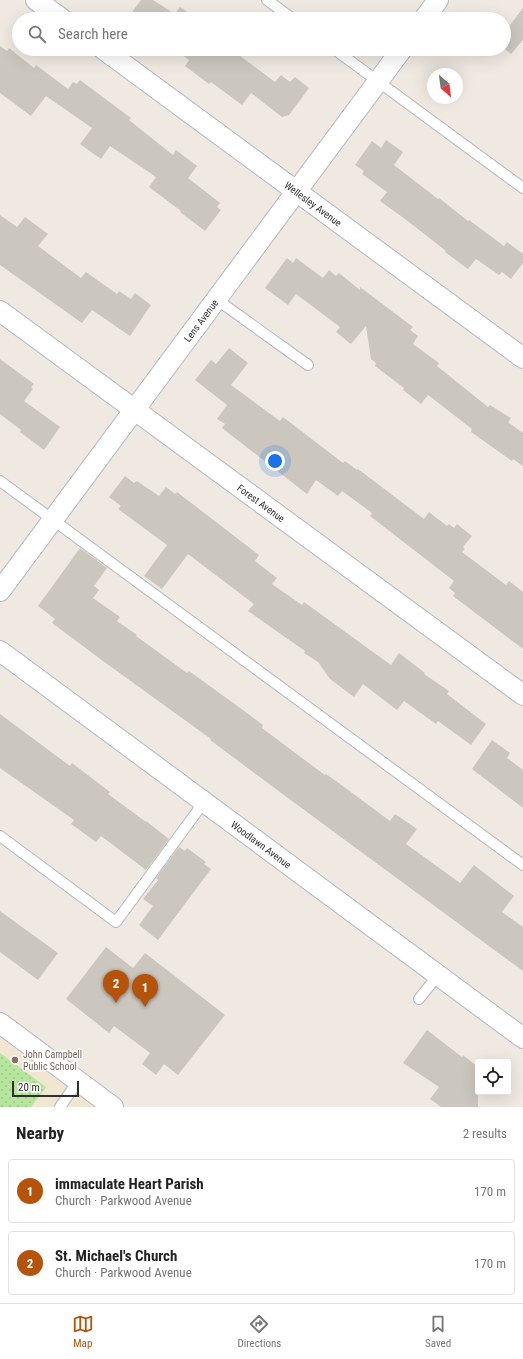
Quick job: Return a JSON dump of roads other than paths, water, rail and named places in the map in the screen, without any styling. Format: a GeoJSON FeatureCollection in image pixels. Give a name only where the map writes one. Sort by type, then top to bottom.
{"type":"FeatureCollection","features":[{"type":"Feature","properties":{"kind":"street"},"geometry":{"type":"LineString","coordinates":[[36,0],[52,12]]}},
{"type":"Feature","properties":{"kind":"street"},"geometry":{"type":"LineString","coordinates":[[429,12],[438,0]]}},
{"type":"Feature","properties":{"kind":"street","name":"Wellesley Avenue"},"geometry":{"type":"LineString","coordinates":[[113,56],[523,358]]}},
{"type":"Feature","properties":{"kind":"street","name":"Lens Avenue"},"geometry":{"type":"LineString","coordinates":[[0,591],[397,56]]}},
{"type":"Feature","properties":{"kind":"street","name":"Forest Avenue"},"geometry":{"type":"LineString","coordinates":[[0,310],[523,695]]}},
{"type":"Feature","properties":{"kind":"street","name":"Woodlawn Avenue"},"geometry":{"type":"LineString","coordinates":[[0,651],[523,1038]]}},
{"type":"Feature","properties":{"kind":"street"},"geometry":{"type":"LineString","coordinates":[[0,1023],[113,1107]]}},
{"type":"Feature","properties":{"kind":"lane"},"geometry":{"type":"LineString","coordinates":[[267,0],[283,12]]}},
{"type":"Feature","properties":{"kind":"lane"},"geometry":{"type":"LineString","coordinates":[[343,56],[523,188]]}},
{"type":"Feature","properties":{"kind":"lane"},"geometry":{"type":"LineString","coordinates":[[216,299],[308,365]]}},
{"type":"Feature","properties":{"kind":"lane"},"geometry":{"type":"LineString","coordinates":[[0,481],[523,865]]}},
{"type":"Feature","properties":{"kind":"lane"},"geometry":{"type":"LineString","coordinates":[[0,836],[116,922],[204,802]]}},
{"type":"Feature","properties":{"kind":"lane"},"geometry":{"type":"LineString","coordinates":[[419,999],[438,975]]}},
{"type":"Feature","properties":{"kind":"lane"},"geometry":{"type":"LineString","coordinates":[[60,1107],[78,1081]]}},
{"type":"Feature","properties":{"kind":"place","name":"St. Michael's Church"},"geometry":{"type":"Point","coordinates":[116,1003]}},
{"type":"Feature","properties":{"kind":"place","name":"immaculate Heart Parish"},"geometry":{"type":"Point","coordinates":[145,1007]}},
{"type":"Feature","properties":{"kind":"place","name":"John Campbell Public School"},"geometry":{"type":"Point","coordinates":[15,1060]}}]}
